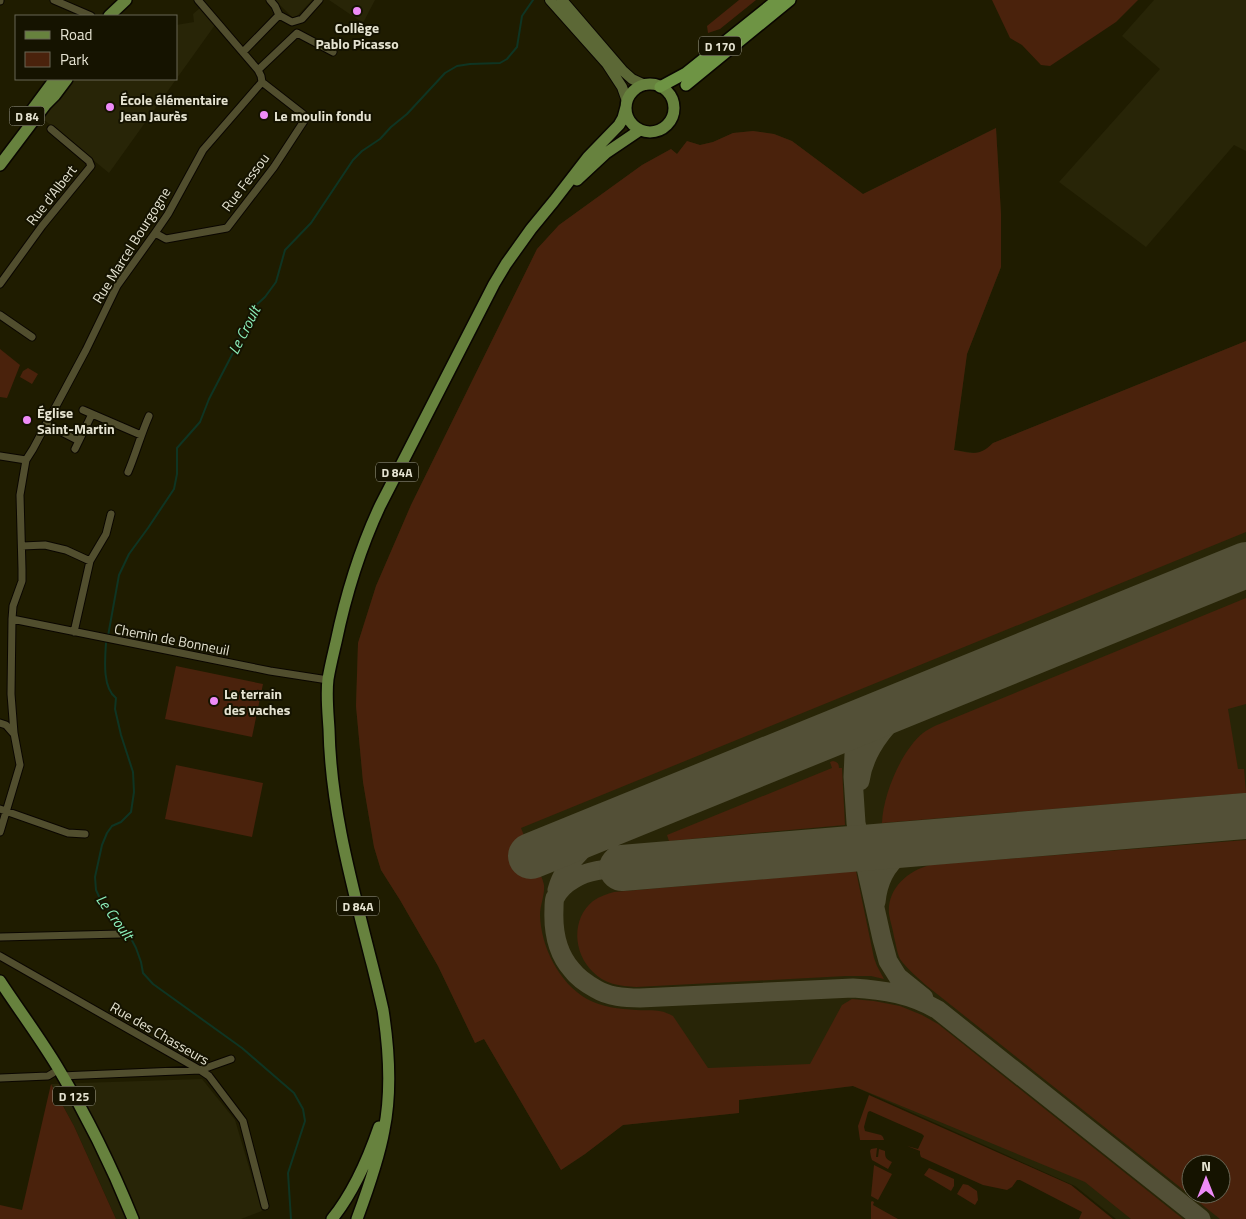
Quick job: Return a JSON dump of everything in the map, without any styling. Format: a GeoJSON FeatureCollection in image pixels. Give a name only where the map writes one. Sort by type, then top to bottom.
{"type":"FeatureCollection","features":[{"type":"Feature","properties":{"kind":"highway","name":"D 170"},"geometry":{"type":"LineString","coordinates":[[660,87],[686,73],[777,0]]}},
{"type":"Feature","properties":{"kind":"highway","name":"D 170"},"geometry":{"type":"LineString","coordinates":[[686,85],[790,0]]}},
{"type":"Feature","properties":{"kind":"main road"},"geometry":{"type":"LineString","coordinates":[[110,15],[126,0]]}},
{"type":"Feature","properties":{"kind":"main road"},"geometry":{"type":"LineString","coordinates":[[550,0],[607,64],[622,87],[627,104],[627,114],[634,126],[647,132],[661,129],[671,119],[674,105],[667,91],[656,85],[645,85],[634,90],[627,104]]}},
{"type":"Feature","properties":{"kind":"main road"},"geometry":{"type":"LineString","coordinates":[[562,0],[624,71],[632,79],[645,85]]}},
{"type":"Feature","properties":{"kind":"main road","name":"D 84"},"geometry":{"type":"LineString","coordinates":[[0,153],[54,80]]}},
{"type":"Feature","properties":{"kind":"main road","name":"D 84"},"geometry":{"type":"LineString","coordinates":[[0,165],[66,80]]}},
{"type":"Feature","properties":{"kind":"main road","name":"D 170"},"geometry":{"type":"LineString","coordinates":[[674,105],[679,91],[686,85]]}},
{"type":"Feature","properties":{"kind":"main road","name":"D 84A"},"geometry":{"type":"LineString","coordinates":[[357,1219],[384,1132],[389,1066],[385,1022],[338,822],[330,761],[328,680],[342,611],[366,536],[494,284],[531,229],[588,157],[619,125],[627,104]]}},
{"type":"Feature","properties":{"kind":"main road","name":"D 84A"},"geometry":{"type":"LineString","coordinates":[[554,201],[606,153],[640,130]]}},
{"type":"Feature","properties":{"kind":"main road","name":"D 84A"},"geometry":{"type":"LineString","coordinates":[[328,715],[333,682],[334,650]]}},
{"type":"Feature","properties":{"kind":"main road","name":"D 125"},"geometry":{"type":"LineString","coordinates":[[0,982],[49,1053],[128,1219]]}},
{"type":"Feature","properties":{"kind":"main road","name":"D 125"},"geometry":{"type":"LineString","coordinates":[[0,991],[32,1040],[58,1075],[105,1154],[133,1219]]}},
{"type":"Feature","properties":{"kind":"main road","name":"D 84A"},"geometry":{"type":"LineString","coordinates":[[332,1219],[349,1194],[364,1163],[378,1130],[388,1097]]}},
{"type":"Feature","properties":{"kind":"street"},"geometry":{"type":"LineString","coordinates":[[54,0],[63,2],[89,15]]}},
{"type":"Feature","properties":{"kind":"street"},"geometry":{"type":"LineString","coordinates":[[198,0],[244,52],[262,76],[262,82]]}},
{"type":"Feature","properties":{"kind":"street"},"geometry":{"type":"LineString","coordinates":[[270,0],[279,15],[292,22],[302,19],[319,0]]}},
{"type":"Feature","properties":{"kind":"street"},"geometry":{"type":"LineString","coordinates":[[244,52],[279,15]]}},
{"type":"Feature","properties":{"kind":"street"},"geometry":{"type":"LineString","coordinates":[[258,70],[297,33],[332,52]]}},
{"type":"Feature","properties":{"kind":"street","name":"Rue Fessou"},"geometry":{"type":"LineString","coordinates":[[155,233],[166,239],[227,228],[282,154],[304,121],[303,114],[262,82]]}},
{"type":"Feature","properties":{"kind":"street","name":"Rue Marcel Bourgogne"},"geometry":{"type":"LineString","coordinates":[[26,460],[86,350],[117,286],[168,214],[203,150],[262,82]]}},
{"type":"Feature","properties":{"kind":"street","name":"Rue d'Albert"},"geometry":{"type":"LineString","coordinates":[[0,284],[42,226],[91,166],[89,160],[51,129]]}},
{"type":"Feature","properties":{"kind":"street"},"geometry":{"type":"LineString","coordinates":[[0,314],[32,337]]}},
{"type":"Feature","properties":{"kind":"street"},"geometry":{"type":"LineString","coordinates":[[83,410],[140,435]]}},
{"type":"Feature","properties":{"kind":"street"},"geometry":{"type":"LineString","coordinates":[[75,449],[92,414]]}},
{"type":"Feature","properties":{"kind":"street"},"geometry":{"type":"LineString","coordinates":[[128,472],[134,459],[140,435],[149,416]]}},
{"type":"Feature","properties":{"kind":"street"},"geometry":{"type":"LineString","coordinates":[[46,424],[79,441]]}},
{"type":"Feature","properties":{"kind":"street"},"geometry":{"type":"LineString","coordinates":[[0,456],[26,460],[20,496],[22,581],[13,606],[12,619],[11,694],[14,733],[20,765],[3,810],[0,832]]}},
{"type":"Feature","properties":{"kind":"street"},"geometry":{"type":"LineString","coordinates":[[74,632],[90,561],[106,534],[111,514]]}},
{"type":"Feature","properties":{"kind":"street"},"geometry":{"type":"LineString","coordinates":[[22,546],[45,545],[66,550],[90,561]]}},
{"type":"Feature","properties":{"kind":"street","name":"Chemin de Bonneuil"},"geometry":{"type":"LineString","coordinates":[[12,619],[270,671],[328,680]]}},
{"type":"Feature","properties":{"kind":"street"},"geometry":{"type":"LineString","coordinates":[[0,723],[6,725],[14,733]]}},
{"type":"Feature","properties":{"kind":"street"},"geometry":{"type":"LineString","coordinates":[[3,810],[68,833],[85,834]]}},
{"type":"Feature","properties":{"kind":"street"},"geometry":{"type":"LineString","coordinates":[[0,938],[121,934]]}},
{"type":"Feature","properties":{"kind":"street","name":"Rue des Chasseurs"},"geometry":{"type":"LineString","coordinates":[[0,956],[209,1076],[242,1122],[265,1206]]}},
{"type":"Feature","properties":{"kind":"street"},"geometry":{"type":"LineString","coordinates":[[0,1078],[200,1070],[231,1059]]}},
{"type":"Feature","properties":{"kind":"shaded area","name":"Collège Pablo Picasso"},"geometry":{"type":"Polygon","coordinates":[[[275,0],[312,0],[293,18],[275,0]]]}},
{"type":"Feature","properties":{"kind":"shaded area","name":"Collège Pablo Picasso"},"geometry":{"type":"Polygon","coordinates":[[[329,0],[375,0],[363,23],[329,0]]]}},
{"type":"Feature","properties":{"kind":"shaded area"},"geometry":{"type":"Polygon","coordinates":[[[1154,0],[1246,0],[1246,151],[1234,145],[1146,247],[1059,182],[1160,69],[1122,36],[1154,0]]]}},
{"type":"Feature","properties":{"kind":"shaded area"},"geometry":{"type":"Polygon","coordinates":[[[200,8],[215,25],[178,77],[178,25],[194,22],[193,14],[200,8]]]}},
{"type":"Feature","properties":{"kind":"shaded area"},"geometry":{"type":"Polygon","coordinates":[[[73,80],[176,80],[109,173],[42,118],[73,80]]]}},
{"type":"Feature","properties":{"kind":"shaded area"},"geometry":{"type":"Polygon","coordinates":[[[996,128],[1001,214],[1001,267],[967,354],[954,450],[976,453],[985,451],[993,443],[1246,341],[1246,1219],[1116,1219],[1075,1186],[853,1086],[739,1100],[739,1113],[623,1125],[561,1170],[484,1039],[475,1043],[438,966],[381,870],[374,847],[363,782],[356,706],[358,643],[376,586],[411,505],[537,249],[559,225],[642,165],[671,149],[677,154],[687,141],[700,145],[713,142],[733,133],[753,131],[774,134],[792,141],[863,194],[996,128]]]}},
{"type":"Feature","properties":{"kind":"shaded area"},"geometry":{"type":"Polygon","coordinates":[[[202,1079],[235,1120],[262,1211],[241,1219],[116,1219],[74,1126],[51,1084],[202,1079]]]}},
{"type":"Feature","properties":{"kind":"green space"},"geometry":{"type":"Polygon","coordinates":[[[739,0],[756,0],[720,29],[708,33],[707,26],[739,0]]]}},
{"type":"Feature","properties":{"kind":"green space"},"geometry":{"type":"Polygon","coordinates":[[[992,0],[1138,0],[1116,22],[1050,66],[1041,65],[1022,45],[1010,38],[992,0]]]}},
{"type":"Feature","properties":{"kind":"green space"},"geometry":{"type":"Polygon","coordinates":[[[996,128],[1001,214],[1001,267],[967,354],[954,450],[971,453],[979,452],[993,443],[1246,341],[1246,532],[521,828],[544,885],[540,915],[541,927],[548,951],[553,963],[568,984],[587,999],[611,1007],[668,1013],[673,1016],[708,1068],[810,1064],[842,1005],[852,999],[900,1006],[938,1024],[1183,1219],[1131,1219],[1085,1182],[853,1086],[739,1100],[739,1113],[623,1125],[561,1170],[484,1039],[475,1043],[438,966],[381,870],[374,847],[363,782],[356,706],[358,643],[376,586],[411,505],[537,249],[559,225],[642,165],[671,149],[677,154],[687,141],[700,145],[713,142],[733,133],[753,131],[774,134],[792,141],[863,194],[996,128]]]}},
{"type":"Feature","properties":{"kind":"green space"},"geometry":{"type":"Polygon","coordinates":[[[0,349],[20,365],[7,398],[0,397],[0,349]]]}},
{"type":"Feature","properties":{"kind":"green space"},"geometry":{"type":"Polygon","coordinates":[[[28,368],[38,374],[32,384],[20,377],[23,371],[28,368]]]}},
{"type":"Feature","properties":{"kind":"green space"},"geometry":{"type":"Polygon","coordinates":[[[1246,598],[1246,704],[1228,709],[1238,769],[1244,769],[1246,793],[882,823],[886,800],[895,774],[907,751],[923,733],[937,725],[1246,598]]]}},
{"type":"Feature","properties":{"kind":"green space","name":"Le terrain des vaches"},"geometry":{"type":"Polygon","coordinates":[[[176,666],[263,684],[252,737],[165,719],[176,666]]]}},
{"type":"Feature","properties":{"kind":"green space"},"geometry":{"type":"Polygon","coordinates":[[[830,762],[838,763],[839,768],[842,768],[845,825],[669,841],[667,835],[832,768],[830,762]]]}},
{"type":"Feature","properties":{"kind":"green space"},"geometry":{"type":"Polygon","coordinates":[[[176,765],[263,783],[252,837],[165,819],[176,765]]]}},
{"type":"Feature","properties":{"kind":"green space"},"geometry":{"type":"Polygon","coordinates":[[[1246,840],[1246,1219],[1220,1219],[1201,1204],[1231,1204],[1231,1154],[1181,1154],[1181,1188],[927,986],[906,966],[900,959],[897,951],[889,917],[889,905],[891,897],[900,882],[930,865],[1246,840]]]}},
{"type":"Feature","properties":{"kind":"green space"},"geometry":{"type":"Polygon","coordinates":[[[856,871],[874,958],[884,979],[871,976],[846,976],[636,987],[624,986],[607,982],[597,976],[586,964],[578,946],[578,926],[586,908],[596,899],[614,892],[856,871]]]}},
{"type":"Feature","properties":{"kind":"green space"},"geometry":{"type":"Polygon","coordinates":[[[51,1084],[74,1126],[116,1219],[0,1219],[0,1205],[22,1210],[51,1084]]]}},
{"type":"Feature","properties":{"kind":"green space"},"geometry":{"type":"Polygon","coordinates":[[[869,1095],[1071,1185],[1113,1219],[1079,1219],[1082,1212],[1020,1180],[1017,1180],[1007,1190],[983,1185],[921,1157],[920,1151],[907,1146],[918,1149],[924,1136],[922,1134],[870,1111],[868,1112],[864,1127],[865,1131],[881,1135],[884,1140],[860,1140],[858,1126],[869,1095]]]}},
{"type":"Feature","properties":{"kind":"green space"},"geometry":{"type":"Polygon","coordinates":[[[877,1148],[876,1157],[878,1157],[879,1149],[885,1151],[886,1158],[892,1162],[888,1169],[872,1160],[870,1151],[877,1148]]]}},
{"type":"Feature","properties":{"kind":"green space"},"geometry":{"type":"Polygon","coordinates":[[[874,1165],[892,1174],[878,1200],[871,1196],[874,1165]]]}},
{"type":"Feature","properties":{"kind":"green space"},"geometry":{"type":"Polygon","coordinates":[[[929,1168],[954,1179],[954,1186],[951,1191],[924,1175],[929,1168]]]}},
{"type":"Feature","properties":{"kind":"green space"},"geometry":{"type":"Polygon","coordinates":[[[963,1184],[977,1191],[978,1200],[975,1205],[957,1194],[963,1184]]]}},
{"type":"Feature","properties":{"kind":"green space"},"geometry":{"type":"Polygon","coordinates":[[[872,1201],[874,1202],[873,1205],[898,1219],[871,1219],[872,1201]]]}},
{"type":"Feature","properties":{"kind":"waterway","name":"Le Croult"},"geometry":{"type":"LineString","coordinates":[[108,636],[119,575],[129,554],[174,489],[177,474],[177,448],[200,422],[252,309],[265,297],[276,282],[285,250],[311,223],[353,160],[362,151],[380,139],[407,114],[445,73],[457,66],[500,63],[507,59],[517,47],[522,16],[533,0]]}},
{"type":"Feature","properties":{"kind":"waterway","name":"Le Croult"},"geometry":{"type":"LineString","coordinates":[[106,643],[106,680],[108,687],[116,698],[115,709],[133,772],[134,792],[131,812],[121,822],[112,826],[102,845],[95,877],[96,890],[102,903],[127,931],[136,948],[143,973],[153,984],[242,1048],[294,1093],[303,1109],[305,1121],[288,1173],[291,1219]]}},
{"type":"Feature","properties":{"kind":"taxiway"},"geometry":{"type":"LineString","coordinates":[[860,781],[864,764],[887,726],[924,696]]}},
{"type":"Feature","properties":{"kind":"taxiway"},"geometry":{"type":"LineString","coordinates":[[886,712],[872,722],[861,736],[854,754],[853,777],[856,823],[888,961],[898,977],[924,998]]}},
{"type":"Feature","properties":{"kind":"taxiway"},"geometry":{"type":"LineString","coordinates":[[557,890],[561,879],[574,858],[591,841],[621,819]]}},
{"type":"Feature","properties":{"kind":"taxiway"},"geometry":{"type":"LineString","coordinates":[[876,902],[878,888],[883,875],[895,859],[904,852],[927,843]]}},
{"type":"Feature","properties":{"kind":"taxiway"},"geometry":{"type":"LineString","coordinates":[[622,868],[597,870],[579,876],[563,887],[555,899],[554,925],[559,949],[574,973],[601,992],[623,997],[640,998],[853,988],[876,990],[918,1000],[938,1010],[1201,1219]]}},
{"type":"Feature","properties":{"kind":"runway"},"geometry":{"type":"LineString","coordinates":[[531,856],[1246,565]]}},
{"type":"Feature","properties":{"kind":"runway"},"geometry":{"type":"LineString","coordinates":[[622,868],[1246,816]]}},
{"type":"Feature","properties":{"kind":"place","name":"Collège Pablo Picasso"},"geometry":{"type":"Point","coordinates":[357,11]}},
{"type":"Feature","properties":{"kind":"place","name":"École élémentaire Jean Jaurès"},"geometry":{"type":"Point","coordinates":[110,107]}},
{"type":"Feature","properties":{"kind":"place","name":"Le moulin fondu"},"geometry":{"type":"Point","coordinates":[264,115]}},
{"type":"Feature","properties":{"kind":"place","name":"Église Saint-Martin"},"geometry":{"type":"Point","coordinates":[27,420]}},
{"type":"Feature","properties":{"kind":"place","name":"Le terrain des vaches"},"geometry":{"type":"Point","coordinates":[214,701]}}]}
